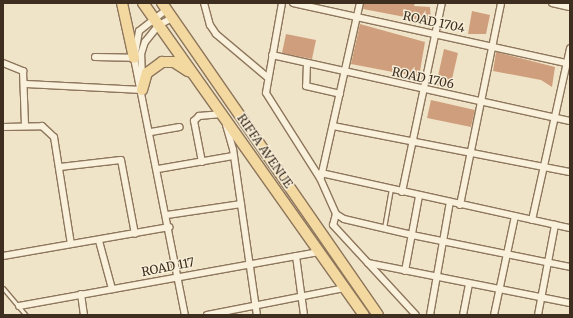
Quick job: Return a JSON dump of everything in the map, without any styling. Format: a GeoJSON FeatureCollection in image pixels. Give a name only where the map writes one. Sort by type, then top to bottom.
{"type":"FeatureCollection","features":[{"type":"Feature","properties":{"kind":"main road"},"geometry":{"type":"LineString","coordinates":[[122,3],[134,58]]}},
{"type":"Feature","properties":{"kind":"main road","name":"RIFFA AVENUE"},"geometry":{"type":"LineString","coordinates":[[143,3],[364,315]]}},
{"type":"Feature","properties":{"kind":"main road","name":"RIFFA AVENUE"},"geometry":{"type":"LineString","coordinates":[[167,10],[378,315]]}},
{"type":"Feature","properties":{"kind":"main road"},"geometry":{"type":"LineString","coordinates":[[142,90],[148,73],[162,62],[180,64],[198,79]]}},
{"type":"Feature","properties":{"kind":"street"},"geometry":{"type":"LineString","coordinates":[[204,3],[210,26],[216,34],[267,77]]}},
{"type":"Feature","properties":{"kind":"street"},"geometry":{"type":"LineString","coordinates":[[282,3],[265,89],[268,97],[321,175],[336,214],[333,225],[416,315]]}},
{"type":"Feature","properties":{"kind":"street","name":"ROAD 1704"},"geometry":{"type":"LineString","coordinates":[[293,3],[437,33],[569,64]]}},
{"type":"Feature","properties":{"kind":"street"},"geometry":{"type":"LineString","coordinates":[[321,175],[360,3]]}},
{"type":"Feature","properties":{"kind":"street"},"geometry":{"type":"LineString","coordinates":[[402,192],[425,90],[442,3]]}},
{"type":"Feature","properties":{"kind":"street"},"geometry":{"type":"LineString","coordinates":[[460,205],[494,46],[501,3]]}},
{"type":"Feature","properties":{"kind":"street"},"geometry":{"type":"LineString","coordinates":[[552,3],[570,7]]}},
{"type":"Feature","properties":{"kind":"street"},"geometry":{"type":"LineString","coordinates":[[142,90],[142,48],[156,22],[167,10]]}},
{"type":"Feature","properties":{"kind":"street"},"geometry":{"type":"LineString","coordinates":[[167,10],[156,22],[139,31],[134,58],[151,132],[185,315]]}},
{"type":"Feature","properties":{"kind":"street"},"geometry":{"type":"LineString","coordinates":[[532,220],[569,64],[570,48]]}},
{"type":"Feature","properties":{"kind":"street","name":"ROAD 1706"},"geometry":{"type":"LineString","coordinates":[[272,55],[570,122]]}},
{"type":"Feature","properties":{"kind":"street"},"geometry":{"type":"LineString","coordinates":[[96,57],[134,58]]}},
{"type":"Feature","properties":{"kind":"street"},"geometry":{"type":"LineString","coordinates":[[3,63],[23,71],[26,84],[24,126]]}},
{"type":"Feature","properties":{"kind":"street"},"geometry":{"type":"LineString","coordinates":[[307,63],[306,86],[340,94]]}},
{"type":"Feature","properties":{"kind":"street"},"geometry":{"type":"LineString","coordinates":[[26,84],[142,90]]}},
{"type":"Feature","properties":{"kind":"street"},"geometry":{"type":"LineString","coordinates":[[202,162],[194,121],[199,116],[223,115],[233,156],[257,315]]}},
{"type":"Feature","properties":{"kind":"street"},"geometry":{"type":"LineString","coordinates":[[3,127],[42,126],[50,131],[60,167],[71,244]]}},
{"type":"Feature","properties":{"kind":"street"},"geometry":{"type":"LineString","coordinates":[[333,126],[470,155],[570,172]]}},
{"type":"Feature","properties":{"kind":"street"},"geometry":{"type":"LineString","coordinates":[[151,132],[180,127]]}},
{"type":"Feature","properties":{"kind":"street"},"geometry":{"type":"LineString","coordinates":[[158,169],[233,156]]}},
{"type":"Feature","properties":{"kind":"street"},"geometry":{"type":"LineString","coordinates":[[60,167],[121,160],[135,234]]}},
{"type":"Feature","properties":{"kind":"street"},"geometry":{"type":"LineString","coordinates":[[321,175],[570,228]]}},
{"type":"Feature","properties":{"kind":"street"},"geometry":{"type":"LineString","coordinates":[[405,271],[419,196]]}},
{"type":"Feature","properties":{"kind":"street"},"geometry":{"type":"LineString","coordinates":[[430,315],[450,202]]}},
{"type":"Feature","properties":{"kind":"street"},"geometry":{"type":"LineString","coordinates":[[167,216],[241,204]]}},
{"type":"Feature","properties":{"kind":"street"},"geometry":{"type":"LineString","coordinates":[[336,214],[344,219],[412,235],[570,267]]}},
{"type":"Feature","properties":{"kind":"street"},"geometry":{"type":"LineString","coordinates":[[494,315],[514,216]]}},
{"type":"Feature","properties":{"kind":"street"},"geometry":{"type":"LineString","coordinates":[[538,315],[555,225]]}},
{"type":"Feature","properties":{"kind":"street"},"geometry":{"type":"LineString","coordinates":[[3,256],[71,244],[99,241],[169,227]]}},
{"type":"Feature","properties":{"kind":"street"},"geometry":{"type":"LineString","coordinates":[[99,241],[112,289]]}},
{"type":"Feature","properties":{"kind":"street","name":"ROAD 117"},"geometry":{"type":"LineString","coordinates":[[19,306],[178,275],[320,252]]}},
{"type":"Feature","properties":{"kind":"street"},"geometry":{"type":"LineString","coordinates":[[296,256],[304,315]]}},
{"type":"Feature","properties":{"kind":"street"},"geometry":{"type":"LineString","coordinates":[[368,263],[437,278],[570,303]]}},
{"type":"Feature","properties":{"kind":"street"},"geometry":{"type":"LineString","coordinates":[[463,315],[469,284]]}},
{"type":"Feature","properties":{"kind":"street"},"geometry":{"type":"LineString","coordinates":[[207,315],[345,288]]}},
{"type":"Feature","properties":{"kind":"street"},"geometry":{"type":"LineString","coordinates":[[81,294],[84,315]]}},
{"type":"Feature","properties":{"kind":"lane"},"geometry":{"type":"LineString","coordinates":[[384,228],[391,190]]}},
{"type":"Feature","properties":{"kind":"lane"},"geometry":{"type":"LineString","coordinates":[[3,288],[26,315]]}},
{"type":"Feature","properties":{"kind":"building"},"geometry":{"type":"Polygon","coordinates":[[[364,3],[415,3],[414,6],[430,7],[431,22],[363,9],[364,3]]]}},
{"type":"Feature","properties":{"kind":"building"},"geometry":{"type":"Polygon","coordinates":[[[472,11],[490,15],[486,34],[468,34],[472,11]]]}},
{"type":"Feature","properties":{"kind":"building"},"geometry":{"type":"Polygon","coordinates":[[[360,24],[425,42],[419,77],[351,64],[360,24]]]}},
{"type":"Feature","properties":{"kind":"building"},"geometry":{"type":"Polygon","coordinates":[[[286,34],[316,40],[312,59],[282,53],[286,34]]]}},
{"type":"Feature","properties":{"kind":"building"},"geometry":{"type":"Polygon","coordinates":[[[444,49],[458,53],[450,88],[436,85],[444,49]]]}},
{"type":"Feature","properties":{"kind":"building"},"geometry":{"type":"Polygon","coordinates":[[[496,52],[555,67],[552,87],[541,80],[493,71],[496,52]]]}},
{"type":"Feature","properties":{"kind":"building"},"geometry":{"type":"Polygon","coordinates":[[[431,100],[475,110],[471,127],[427,118],[431,100]]]}}]}
